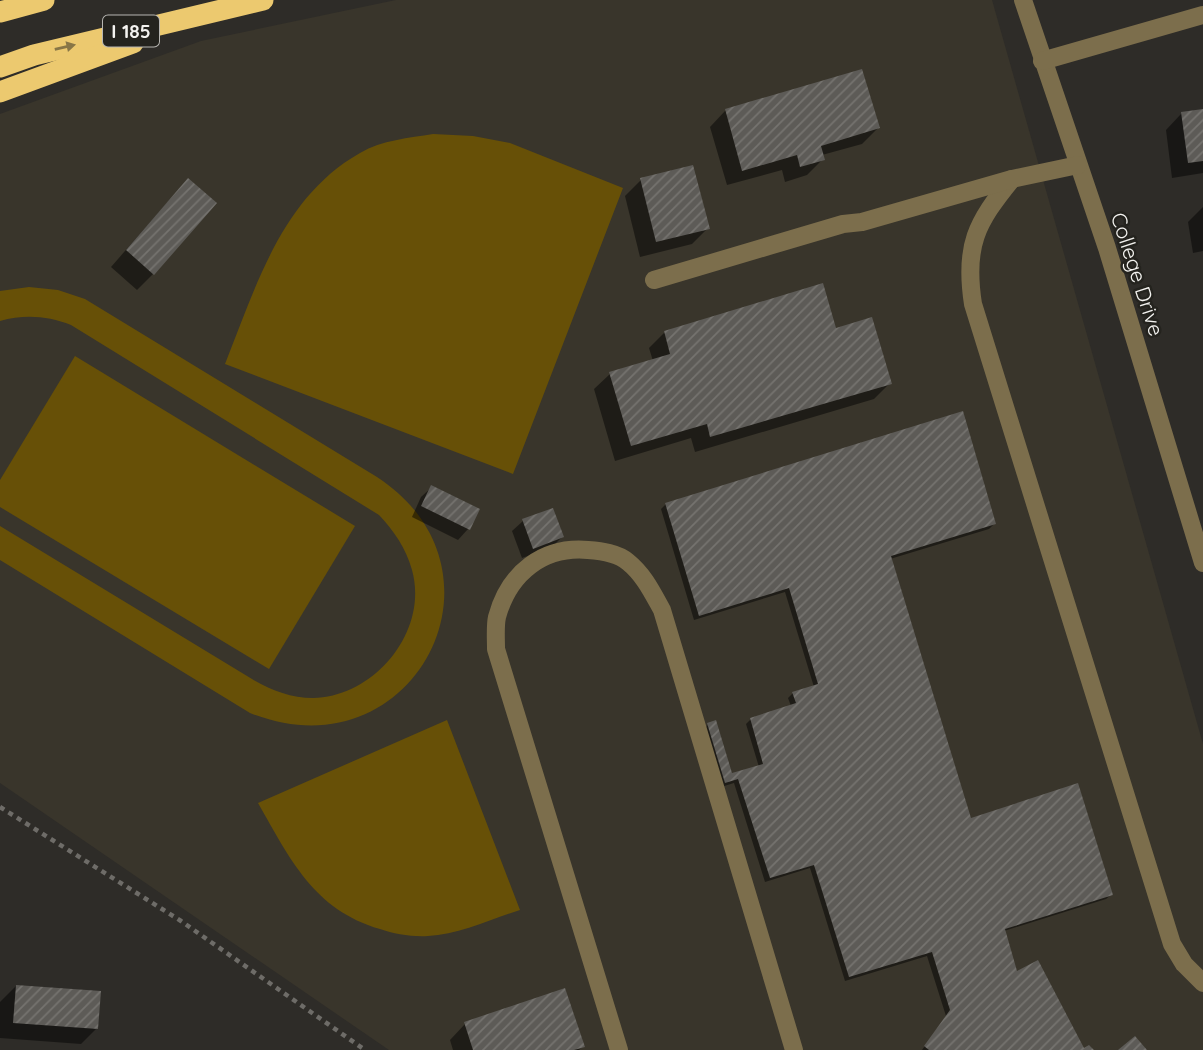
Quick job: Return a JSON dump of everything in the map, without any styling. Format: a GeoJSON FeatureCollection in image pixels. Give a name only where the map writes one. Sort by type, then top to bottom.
{"type":"FeatureCollection","features":[{"type":"Feature","properties":{"kind":"highway"},"geometry":{"type":"LineString","coordinates":[[0,12],[44,0]]}},
{"type":"Feature","properties":{"kind":"highway","name":"I 185"},"geometry":{"type":"LineString","coordinates":[[0,67],[34,55],[263,0]]}},
{"type":"Feature","properties":{"kind":"highway"},"geometry":{"type":"LineString","coordinates":[[0,92],[220,10]]}},
{"type":"Feature","properties":{"kind":"street","name":"College Drive"},"geometry":{"type":"LineString","coordinates":[[1023,0],[1107,248],[1203,563]]}},
{"type":"Feature","properties":{"kind":"street"},"geometry":{"type":"LineString","coordinates":[[1042,61],[1203,15]]}},
{"type":"Feature","properties":{"kind":"street"},"geometry":{"type":"LineString","coordinates":[[654,280],[843,224],[862,222],[1012,179],[1078,165]]}},
{"type":"Feature","properties":{"kind":"street"},"geometry":{"type":"LineString","coordinates":[[1012,179],[986,210],[972,245],[969,274],[973,304],[1172,944],[1184,964],[1203,983]]}},
{"type":"Feature","properties":{"kind":"street"},"geometry":{"type":"LineString","coordinates":[[619,1050],[496,649],[497,618],[508,589],[526,568],[550,553],[577,549],[603,551],[626,560],[647,582],[662,610],[793,1050]]}},
{"type":"Feature","properties":{"kind":"path"},"geometry":{"type":"LineString","coordinates":[[0,807],[181,921],[365,1050]]}},
{"type":"Feature","properties":{"kind":"shaded area"},"geometry":{"type":"Polygon","coordinates":[[[396,0],[992,0],[1203,744],[1203,1050],[389,1050],[0,783],[0,114],[201,41],[396,0]]]}},
{"type":"Feature","properties":{"kind":"shaded area"},"geometry":{"type":"Polygon","coordinates":[[[433,134],[473,136],[510,143],[623,188],[513,474],[225,364],[248,304],[275,246],[310,194],[333,172],[368,149],[396,140],[433,134]]]}},
{"type":"Feature","properties":{"kind":"shaded area"},"geometry":{"type":"Polygon","coordinates":[[[29,287],[58,290],[85,299],[377,477],[420,517],[441,563],[443,610],[429,655],[400,692],[359,717],[308,725],[250,713],[0,560],[0,526],[266,687],[305,698],[336,695],[357,686],[376,673],[392,656],[404,637],[412,616],[415,593],[412,570],[403,547],[379,515],[71,325],[36,317],[0,321],[0,291],[29,287]]]}},
{"type":"Feature","properties":{"kind":"shaded area"},"geometry":{"type":"Polygon","coordinates":[[[75,356],[355,526],[269,669],[0,507],[0,480],[75,356]]]}},
{"type":"Feature","properties":{"kind":"shaded area"},"geometry":{"type":"Polygon","coordinates":[[[447,720],[520,910],[463,930],[439,935],[397,934],[357,920],[321,896],[293,862],[258,803],[447,720]]]}},
{"type":"Feature","properties":{"kind":"building"},"geometry":{"type":"Polygon","coordinates":[[[862,69],[880,128],[821,146],[825,160],[800,167],[797,155],[742,171],[725,109],[862,69]]]}},
{"type":"Feature","properties":{"kind":"building"},"geometry":{"type":"Polygon","coordinates":[[[1203,109],[1203,161],[1188,163],[1181,112],[1203,109]]]}},
{"type":"Feature","properties":{"kind":"building"},"geometry":{"type":"Polygon","coordinates":[[[693,165],[710,229],[656,242],[640,178],[693,165]]]}},
{"type":"Feature","properties":{"kind":"building"},"geometry":{"type":"Polygon","coordinates":[[[188,178],[217,203],[154,275],[126,250],[188,178]]]}},
{"type":"Feature","properties":{"kind":"building"},"geometry":{"type":"Polygon","coordinates":[[[823,283],[836,328],[872,317],[892,384],[710,437],[707,424],[631,446],[609,372],[670,354],[664,331],[823,283]]]}},
{"type":"Feature","properties":{"kind":"building"},"geometry":{"type":"Polygon","coordinates":[[[963,411],[996,524],[891,556],[971,818],[1078,783],[1113,895],[1005,929],[1017,971],[1038,960],[1084,1048],[1089,1045],[1094,1050],[929,1050],[924,1046],[950,1010],[932,952],[849,977],[814,865],[770,878],[738,779],[725,783],[707,723],[716,720],[732,773],[763,764],[750,718],[796,703],[792,692],[818,684],[789,588],[699,616],[665,503],[963,411]]]}},
{"type":"Feature","properties":{"kind":"building"},"geometry":{"type":"Polygon","coordinates":[[[431,485],[480,509],[470,530],[421,506],[431,485]]]}},
{"type":"Feature","properties":{"kind":"building"},"geometry":{"type":"Polygon","coordinates":[[[553,508],[564,537],[533,549],[522,519],[553,508]]]}},
{"type":"Feature","properties":{"kind":"building"},"geometry":{"type":"Polygon","coordinates":[[[16,985],[101,991],[98,1029],[13,1023],[16,985]]]}},
{"type":"Feature","properties":{"kind":"building"},"geometry":{"type":"Polygon","coordinates":[[[565,988],[585,1047],[574,1050],[473,1050],[464,1022],[565,988]]]}},
{"type":"Feature","properties":{"kind":"building"},"geometry":{"type":"Polygon","coordinates":[[[1135,1036],[1147,1050],[1118,1050],[1135,1036]]]}}]}
